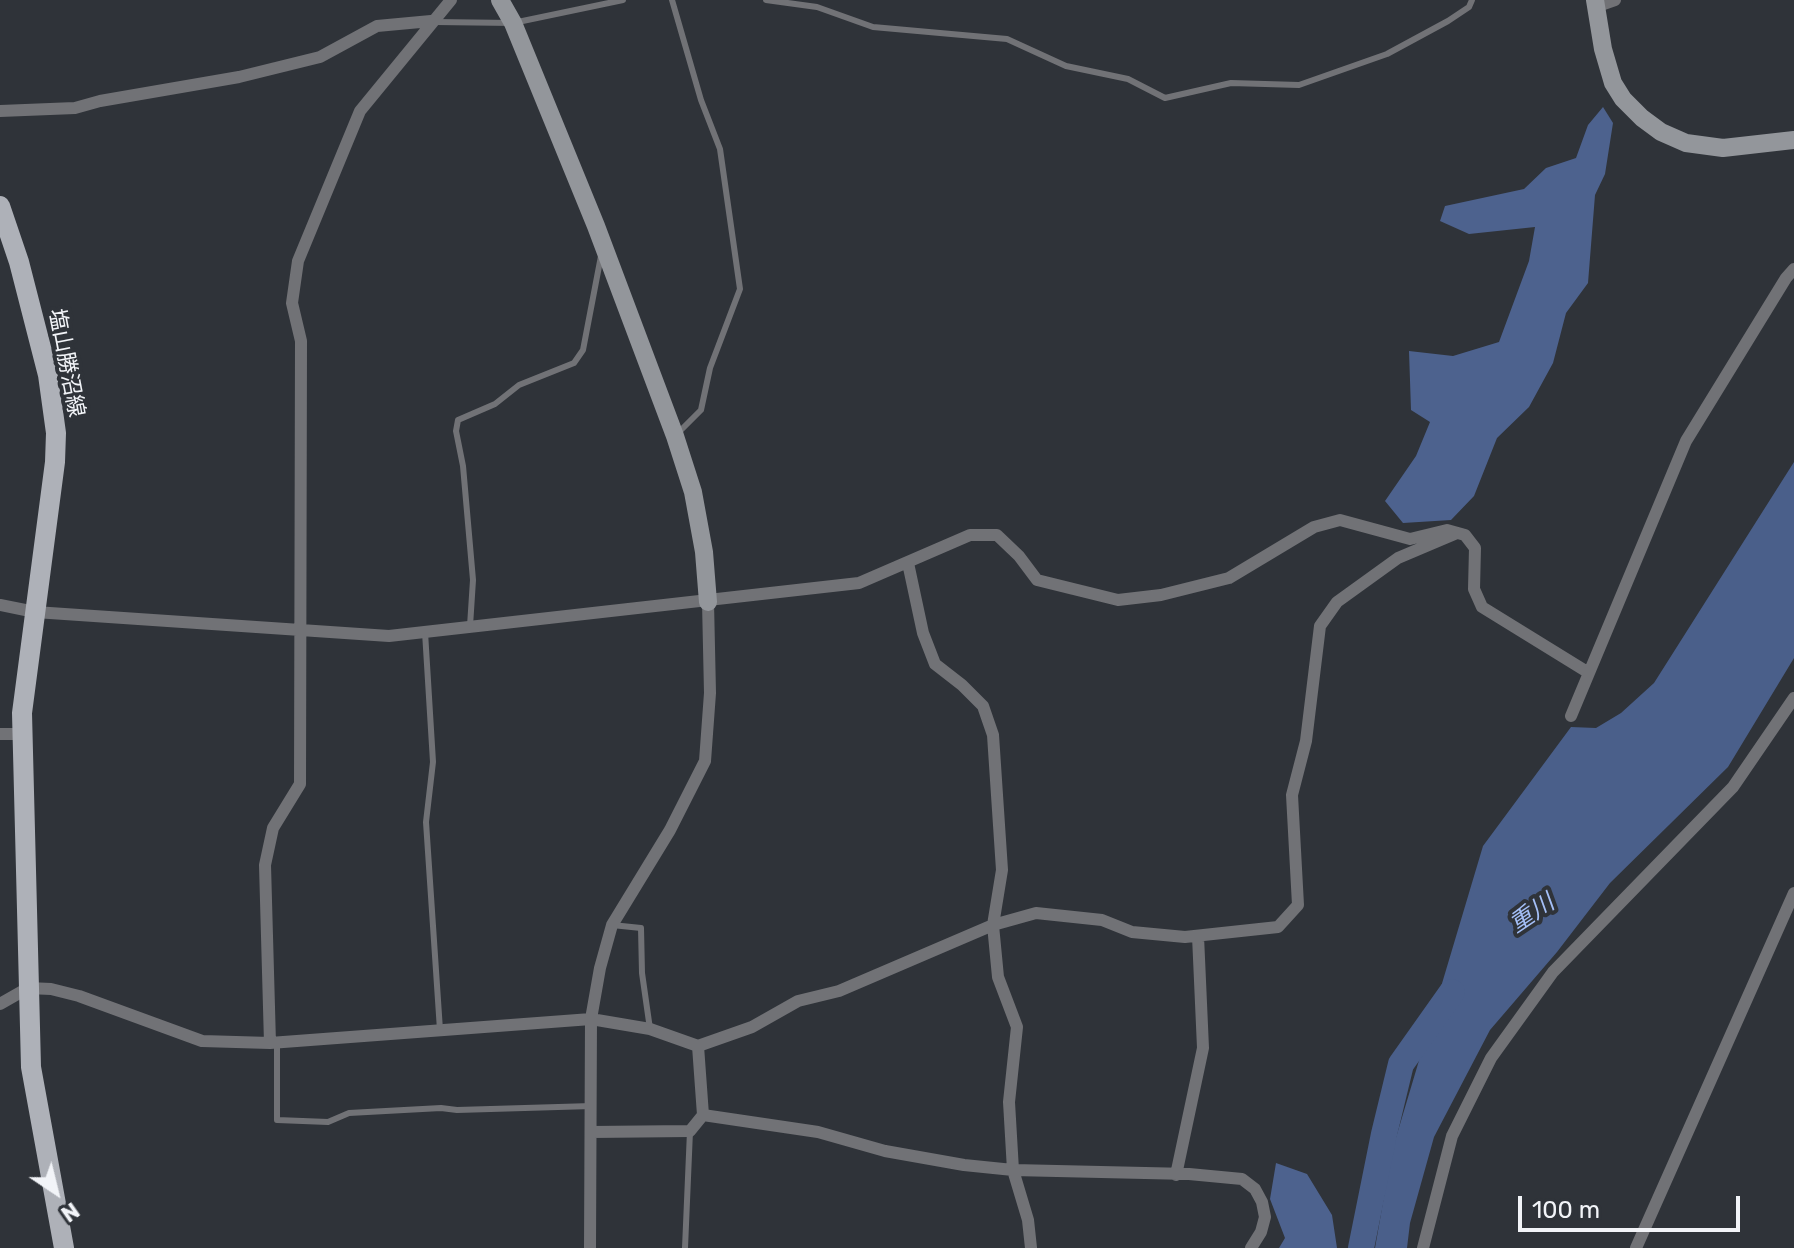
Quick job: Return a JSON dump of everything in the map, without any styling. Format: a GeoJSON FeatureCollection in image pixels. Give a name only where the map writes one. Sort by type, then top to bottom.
{"type":"FeatureCollection","features":[{"type":"Feature","properties":{"kind":"main road","name":"塩山勝沼線"},"geometry":{"type":"LineString","coordinates":[[0,206],[19,262],[44,361],[56,433],[22,734],[31,1067],[64,1248]]}},
{"type":"Feature","properties":{"kind":"street"},"geometry":{"type":"LineString","coordinates":[[274,1042],[265,865],[273,828],[300,784],[301,341],[292,303],[298,261],[360,111],[451,0]]}},
{"type":"Feature","properties":{"kind":"street"},"geometry":{"type":"LineString","coordinates":[[500,0],[513,23],[604,245],[675,436],[693,492],[704,552],[708,602],[710,693],[705,761],[670,830],[612,925],[600,968],[591,1019],[590,1248]]}},
{"type":"Feature","properties":{"kind":"street"},"geometry":{"type":"LineString","coordinates":[[1615,0],[1595,3],[1613,83],[1623,99],[1642,118],[1661,132],[1686,143],[1723,148],[1794,140]]}},
{"type":"Feature","properties":{"kind":"street"},"geometry":{"type":"LineString","coordinates":[[0,111],[75,108],[239,77],[320,57],[377,26],[431,21]]}},
{"type":"Feature","properties":{"kind":"street"},"geometry":{"type":"LineString","coordinates":[[1571,716],[1686,441],[1794,269]]}},
{"type":"Feature","properties":{"kind":"street"},"geometry":{"type":"LineString","coordinates":[[0,605],[35,612],[389,636],[859,583],[970,535],[997,535],[1019,556],[1037,580],[1118,600],[1161,595],[1229,578],[1314,527],[1340,520],[1410,539],[1447,530],[1465,535],[1475,548],[1474,589],[1482,607],[1589,673]]}},
{"type":"Feature","properties":{"kind":"street"},"geometry":{"type":"LineString","coordinates":[[0,1004],[28,988],[79,996],[202,1041],[274,1042],[591,1019],[650,1029],[698,1046],[752,1027],[798,1001],[839,991],[993,925],[1036,913],[1102,920],[1132,932],[1198,936],[1278,927],[1298,905],[1292,795],[1306,741],[1320,626],[1337,602],[1398,558],[1457,533]]}},
{"type":"Feature","properties":{"kind":"street"},"geometry":{"type":"LineString","coordinates":[[908,563],[923,633],[935,664],[983,706],[993,735],[1002,870],[993,925],[998,977],[1017,1027],[1009,1102],[1013,1170],[1028,1220],[1031,1248]]}},
{"type":"Feature","properties":{"kind":"street"},"geometry":{"type":"LineString","coordinates":[[1423,1248],[1452,1136],[1491,1058],[1553,972],[1733,787],[1794,698]]}},
{"type":"Feature","properties":{"kind":"street"},"geometry":{"type":"LineString","coordinates":[[0,734],[22,734]]}},
{"type":"Feature","properties":{"kind":"street"},"geometry":{"type":"LineString","coordinates":[[1636,1248],[1794,893]]}},
{"type":"Feature","properties":{"kind":"street"},"geometry":{"type":"LineString","coordinates":[[1176,1175],[1203,1048],[1198,936]]}},
{"type":"Feature","properties":{"kind":"street"},"geometry":{"type":"LineString","coordinates":[[591,1132],[690,1131],[703,1115],[698,1046]]}},
{"type":"Feature","properties":{"kind":"street"},"geometry":{"type":"LineString","coordinates":[[703,1115],[818,1132],[901,1154],[1013,1170],[1242,1179],[1255,1189],[1265,1217],[1261,1232],[1251,1248]]}},
{"type":"Feature","properties":{"kind":"lane"},"geometry":{"type":"LineString","coordinates":[[431,21],[513,23],[623,0]]}},
{"type":"Feature","properties":{"kind":"lane"},"geometry":{"type":"LineString","coordinates":[[672,0],[701,100],[720,149],[740,289],[710,368],[701,410],[675,436]]}},
{"type":"Feature","properties":{"kind":"lane"},"geometry":{"type":"LineString","coordinates":[[766,0],[817,7],[873,27],[1007,39],[1066,66],[1128,79],[1165,98],[1231,83],[1299,85],[1387,54],[1448,21],[1469,7],[1472,0]]}},
{"type":"Feature","properties":{"kind":"lane"},"geometry":{"type":"LineString","coordinates":[[470,627],[473,580],[463,466],[456,431],[458,420],[495,404],[519,385],[574,363],[583,350],[604,245]]}},
{"type":"Feature","properties":{"kind":"lane"},"geometry":{"type":"LineString","coordinates":[[425,632],[433,762],[426,822],[440,1030]]}},
{"type":"Feature","properties":{"kind":"lane"},"geometry":{"type":"LineString","coordinates":[[612,925],[641,928],[642,973],[650,1029]]}},
{"type":"Feature","properties":{"kind":"lane"},"geometry":{"type":"LineString","coordinates":[[274,1042],[277,1120],[328,1122],[349,1113],[441,1108],[592,1106]]}},
{"type":"Feature","properties":{"kind":"lane"},"geometry":{"type":"LineString","coordinates":[[685,1248],[690,1131]]}},
{"type":"Feature","properties":{"kind":"shaded area"},"geometry":{"type":"Polygon","coordinates":[[[1603,107],[1613,123],[1605,174],[1595,195],[1588,283],[1566,313],[1553,363],[1529,407],[1497,438],[1474,496],[1451,520],[1403,523],[1385,501],[1416,456],[1430,422],[1411,410],[1409,351],[1453,356],[1499,342],[1529,261],[1535,227],[1469,234],[1440,221],[1445,206],[1524,189],[1546,168],[1576,158],[1588,125],[1603,107]]]}},
{"type":"Feature","properties":{"kind":"shaded area"},"geometry":{"type":"Polygon","coordinates":[[[1276,1163],[1307,1174],[1332,1215],[1337,1248],[1279,1248],[1285,1238],[1270,1199],[1276,1163]]]}},
{"type":"Feature","properties":{"kind":"water"},"geometry":{"type":"Polygon","coordinates":[[[1794,462],[1794,658],[1728,767],[1610,883],[1557,952],[1490,1030],[1434,1137],[1410,1223],[1407,1248],[1375,1248],[1392,1151],[1483,846],[1571,727],[1596,728],[1621,713],[1654,683],[1794,462]]]}},
{"type":"Feature","properties":{"kind":"waterway","name":"重川"},"geometry":{"type":"LineString","coordinates":[[1361,1248],[1401,1064],[1452,992]]}}]}
